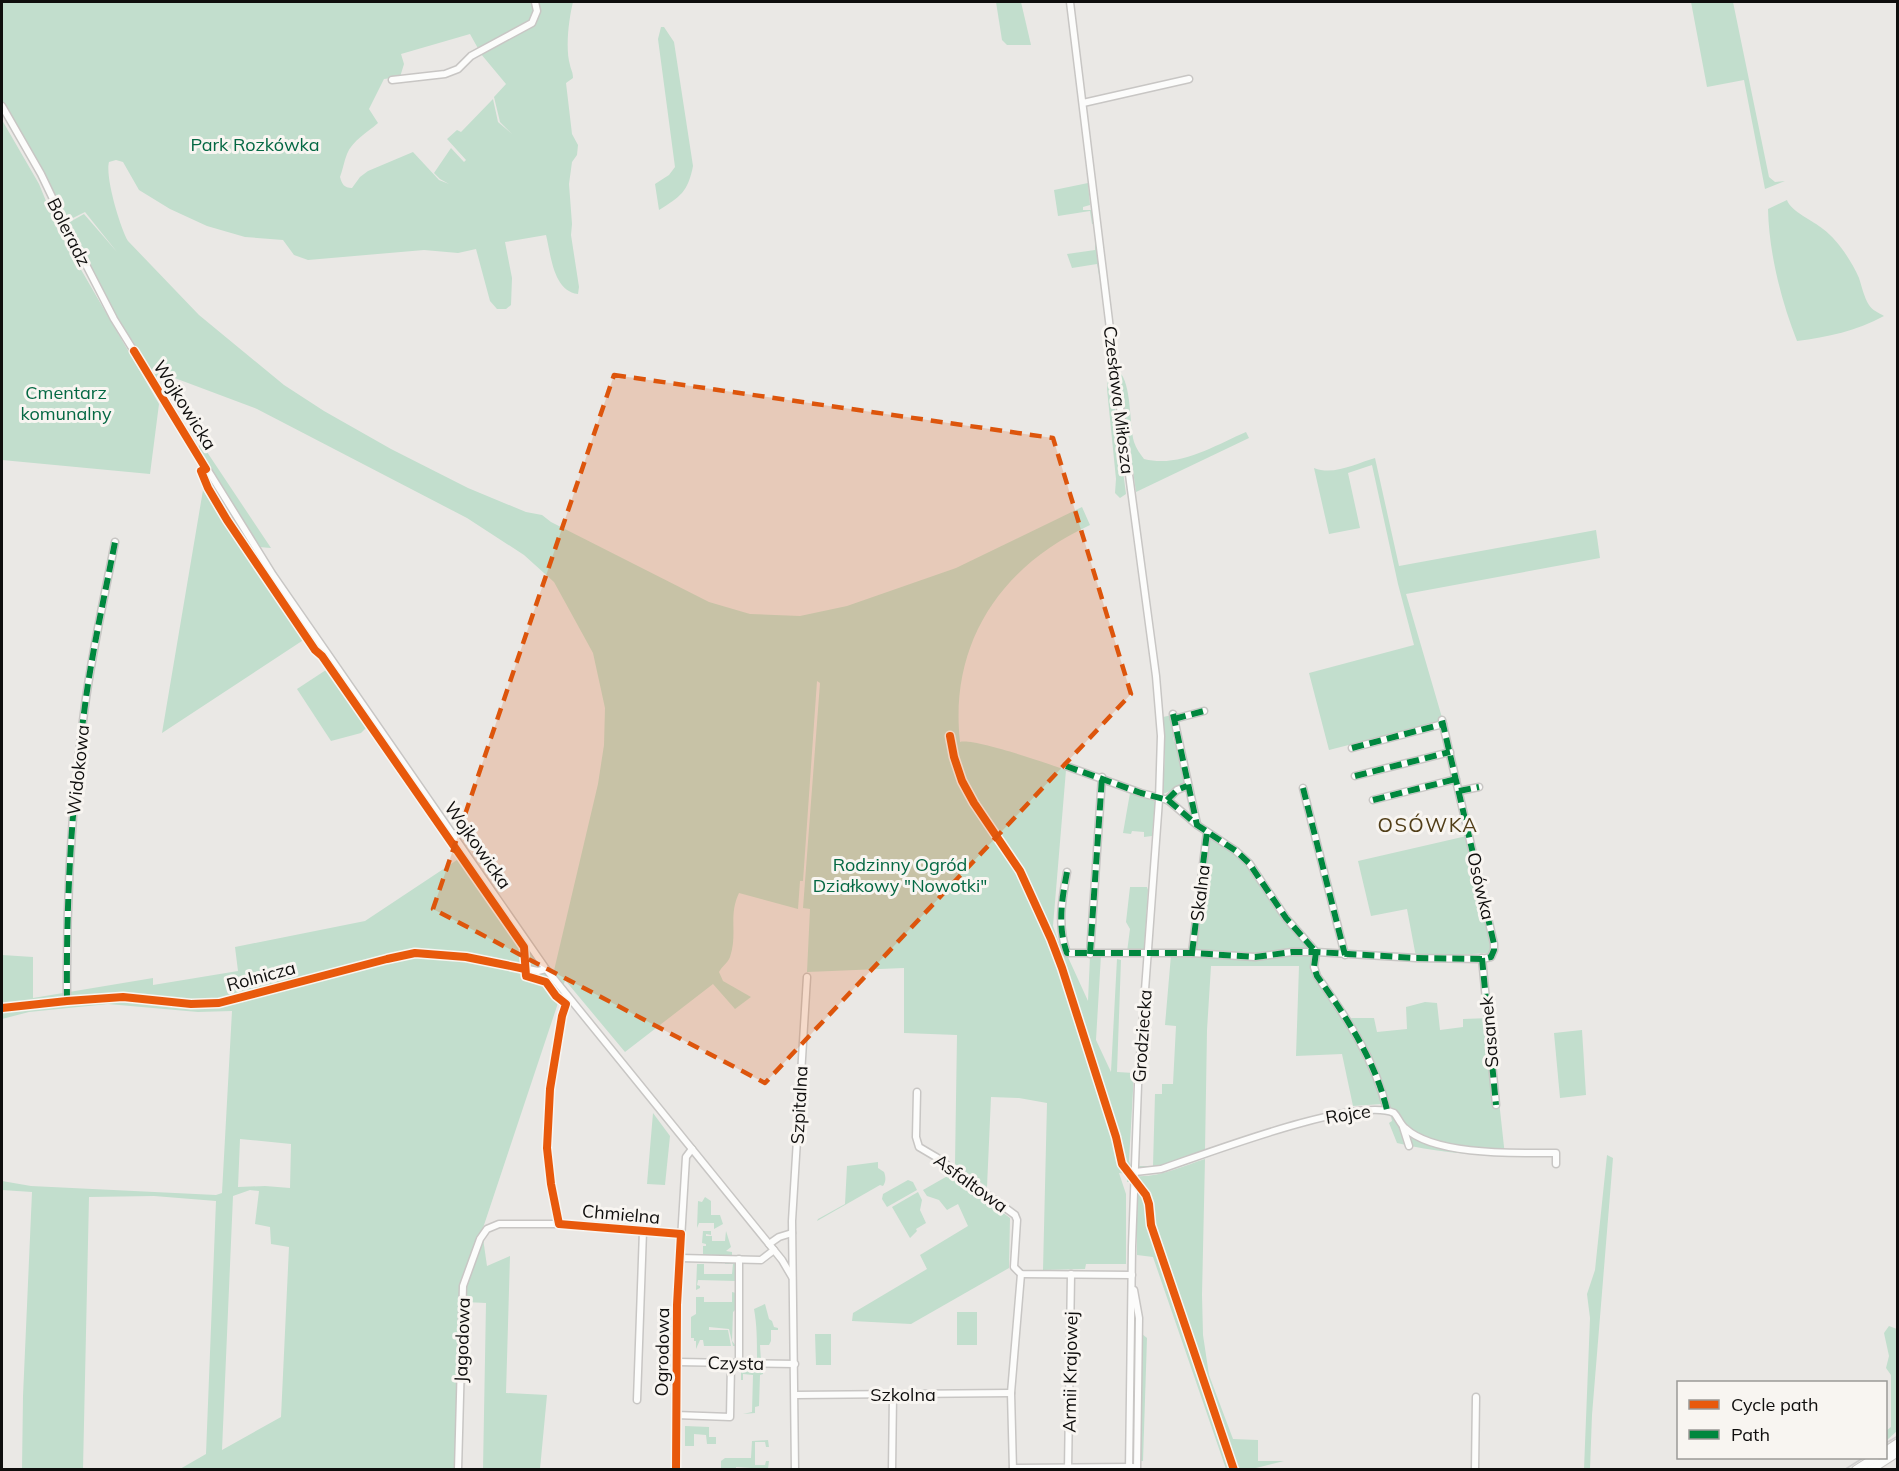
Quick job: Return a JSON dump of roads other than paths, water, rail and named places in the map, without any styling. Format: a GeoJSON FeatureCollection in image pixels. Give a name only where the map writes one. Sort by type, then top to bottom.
{"type":"FeatureCollection","features":[{"type":"Feature","properties":{"kind":"main road"},"geometry":{"type":"LineString","coordinates":[[1893,1454],[1898,1443]]}},
{"type":"Feature","properties":{"kind":"main road"},"geometry":{"type":"LineString","coordinates":[[1856,1470],[1873,1459]]}},
{"type":"Feature","properties":{"kind":"main road"},"geometry":{"type":"LineString","coordinates":[[1870,1470],[1886,1459]]}},
{"type":"Feature","properties":{"kind":"street"},"geometry":{"type":"LineString","coordinates":[[392,80],[445,74],[458,69],[471,56],[532,23],[537,11],[535,2]]}},
{"type":"Feature","properties":{"kind":"street","name":"Czesława Miłosza"},"geometry":{"type":"LineString","coordinates":[[1070,2],[1114,368],[1159,705],[1161,752],[1159,798]]}},
{"type":"Feature","properties":{"kind":"street"},"geometry":{"type":"LineString","coordinates":[[1083,103],[1189,79]]}},
{"type":"Feature","properties":{"kind":"street","name":"Boleradz"},"geometry":{"type":"LineString","coordinates":[[2,106],[41,174],[106,305],[137,357]]}},
{"type":"Feature","properties":{"kind":"street","name":"Wojkowicka"},"geometry":{"type":"LineString","coordinates":[[137,357],[273,575],[546,969],[782,1260],[792,1277]]}},
{"type":"Feature","properties":{"kind":"street","name":"Widokowa"},"geometry":{"type":"LineString","coordinates":[[67,1000],[67,914],[76,787],[84,712],[115,542]]}},
{"type":"Feature","properties":{"kind":"street"},"geometry":{"type":"LineString","coordinates":[[1197,825],[1174,717],[1204,711]]}},
{"type":"Feature","properties":{"kind":"street","name":"Osówka"},"geometry":{"type":"LineString","coordinates":[[1352,748],[1442,722],[1494,944],[1491,957],[1482,958]]}},
{"type":"Feature","properties":{"kind":"street"},"geometry":{"type":"LineString","coordinates":[[1355,776],[1450,752]]}},
{"type":"Feature","properties":{"kind":"street"},"geometry":{"type":"LineString","coordinates":[[1066,766],[1167,800],[1249,863],[1286,918],[1316,952],[1314,967],[1317,976],[1359,1038],[1377,1076],[1387,1110]]}},
{"type":"Feature","properties":{"kind":"street"},"geometry":{"type":"LineString","coordinates":[[1090,954],[1102,777]]}},
{"type":"Feature","properties":{"kind":"street"},"geometry":{"type":"LineString","coordinates":[[1373,800],[1456,779]]}},
{"type":"Feature","properties":{"kind":"street"},"geometry":{"type":"LineString","coordinates":[[1167,800],[1177,790],[1187,786]]}},
{"type":"Feature","properties":{"kind":"street"},"geometry":{"type":"LineString","coordinates":[[1304,788],[1345,955]]}},
{"type":"Feature","properties":{"kind":"street"},"geometry":{"type":"LineString","coordinates":[[1459,791],[1479,788]]}},
{"type":"Feature","properties":{"kind":"street","name":"Grodziecka"},"geometry":{"type":"LineString","coordinates":[[1133,1468],[1132,1275],[1138,1085],[1159,798]]}},
{"type":"Feature","properties":{"kind":"street","name":"Skalna"},"geometry":{"type":"LineString","coordinates":[[1192,953],[1207,832]]}},
{"type":"Feature","properties":{"kind":"street"},"geometry":{"type":"LineString","coordinates":[[1067,872],[1062,898],[1062,940],[1067,953],[1148,952],[1255,957],[1292,952],[1316,952],[1345,955],[1482,958]]}},
{"type":"Feature","properties":{"kind":"street","name":"Rolnicza"},"geometry":{"type":"LineString","coordinates":[[2,1008],[67,1000],[123,998],[191,1005],[219,1003],[387,958],[415,953],[465,957],[538,971],[546,969]]}},
{"type":"Feature","properties":{"kind":"street","name":"Sasanek"},"geometry":{"type":"LineString","coordinates":[[1482,958],[1496,1105]]}},
{"type":"Feature","properties":{"kind":"street","name":"Szpitalna"},"geometry":{"type":"LineString","coordinates":[[795,1470],[792,1233],[807,977]]}},
{"type":"Feature","properties":{"kind":"street","name":"Asfaltowa"},"geometry":{"type":"LineString","coordinates":[[917,1092],[915,1137],[920,1147],[1015,1215],[1017,1220],[1014,1267],[1021,1274]]}},
{"type":"Feature","properties":{"kind":"street","name":"Rojce"},"geometry":{"type":"LineString","coordinates":[[1135,1172],[1161,1169],[1316,1118],[1360,1111],[1387,1110],[1394,1113],[1403,1127],[1432,1142],[1450,1147],[1511,1154],[1556,1152],[1556,1164]]}},
{"type":"Feature","properties":{"kind":"street"},"geometry":{"type":"LineString","coordinates":[[1403,1127],[1409,1146]]}},
{"type":"Feature","properties":{"kind":"street","name":"Ogrodowa"},"geometry":{"type":"LineString","coordinates":[[676,1470],[681,1234],[686,1157],[692,1149]]}},
{"type":"Feature","properties":{"kind":"street","name":"Chmielna"},"geometry":{"type":"LineString","coordinates":[[499,1224],[560,1224],[681,1234]]}},
{"type":"Feature","properties":{"kind":"street","name":"Jagodowa"},"geometry":{"type":"LineString","coordinates":[[458,1470],[463,1286],[484,1232],[499,1224]]}},
{"type":"Feature","properties":{"kind":"street"},"geometry":{"type":"LineString","coordinates":[[638,1400],[643,1231]]}},
{"type":"Feature","properties":{"kind":"street"},"geometry":{"type":"LineString","coordinates":[[680,1258],[761,1260],[779,1237],[792,1233]]}},
{"type":"Feature","properties":{"kind":"street"},"geometry":{"type":"LineString","coordinates":[[782,1260],[793,1251]]}},
{"type":"Feature","properties":{"kind":"street"},"geometry":{"type":"LineString","coordinates":[[739,1259],[739,1364]]}},
{"type":"Feature","properties":{"kind":"street"},"geometry":{"type":"LineString","coordinates":[[1132,1275],[1021,1274],[1011,1393],[1013,1469],[1133,1468]]}},
{"type":"Feature","properties":{"kind":"street","name":"Armii Krajowej"},"geometry":{"type":"LineString","coordinates":[[1068,1469],[1071,1274]]}},
{"type":"Feature","properties":{"kind":"street","name":"Czysta"},"geometry":{"type":"LineString","coordinates":[[677,1362],[795,1364]]}},
{"type":"Feature","properties":{"kind":"street"},"geometry":{"type":"LineString","coordinates":[[676,1415],[730,1417],[731,1364]]}},
{"type":"Feature","properties":{"kind":"street","name":"Szkolna"},"geometry":{"type":"LineString","coordinates":[[795,1395],[1011,1393]]}},
{"type":"Feature","properties":{"kind":"street"},"geometry":{"type":"LineString","coordinates":[[892,1470],[893,1395]]}},
{"type":"Feature","properties":{"kind":"street"},"geometry":{"type":"LineString","coordinates":[[1475,1470],[1476,1396]]}},
{"type":"Feature","properties":{"kind":"tram line"},"geometry":{"type":"LineString","coordinates":[[1887,1442],[1898,1436]]}},
{"type":"Feature","properties":{"kind":"tram line"},"geometry":{"type":"LineString","coordinates":[[1844,1470],[1861,1459]]}},
{"type":"Feature","properties":{"kind":"district","name":"OSÓWKA"},"geometry":{"type":"Point","coordinates":[1428,824]}},
{"type":"Feature","properties":{"kind":"park label","name":"Park Rozkówka"},"geometry":{"type":"Point","coordinates":[255,144]}},
{"type":"Feature","properties":{"kind":"park label","name":"Cmentarz komunalny"},"geometry":{"type":"Point","coordinates":[66,402]}},
{"type":"Feature","properties":{"kind":"park label","name":"Rodzinny Ogród Działkowy \"Nowotki\""},"geometry":{"type":"Point","coordinates":[900,874]}}]}
